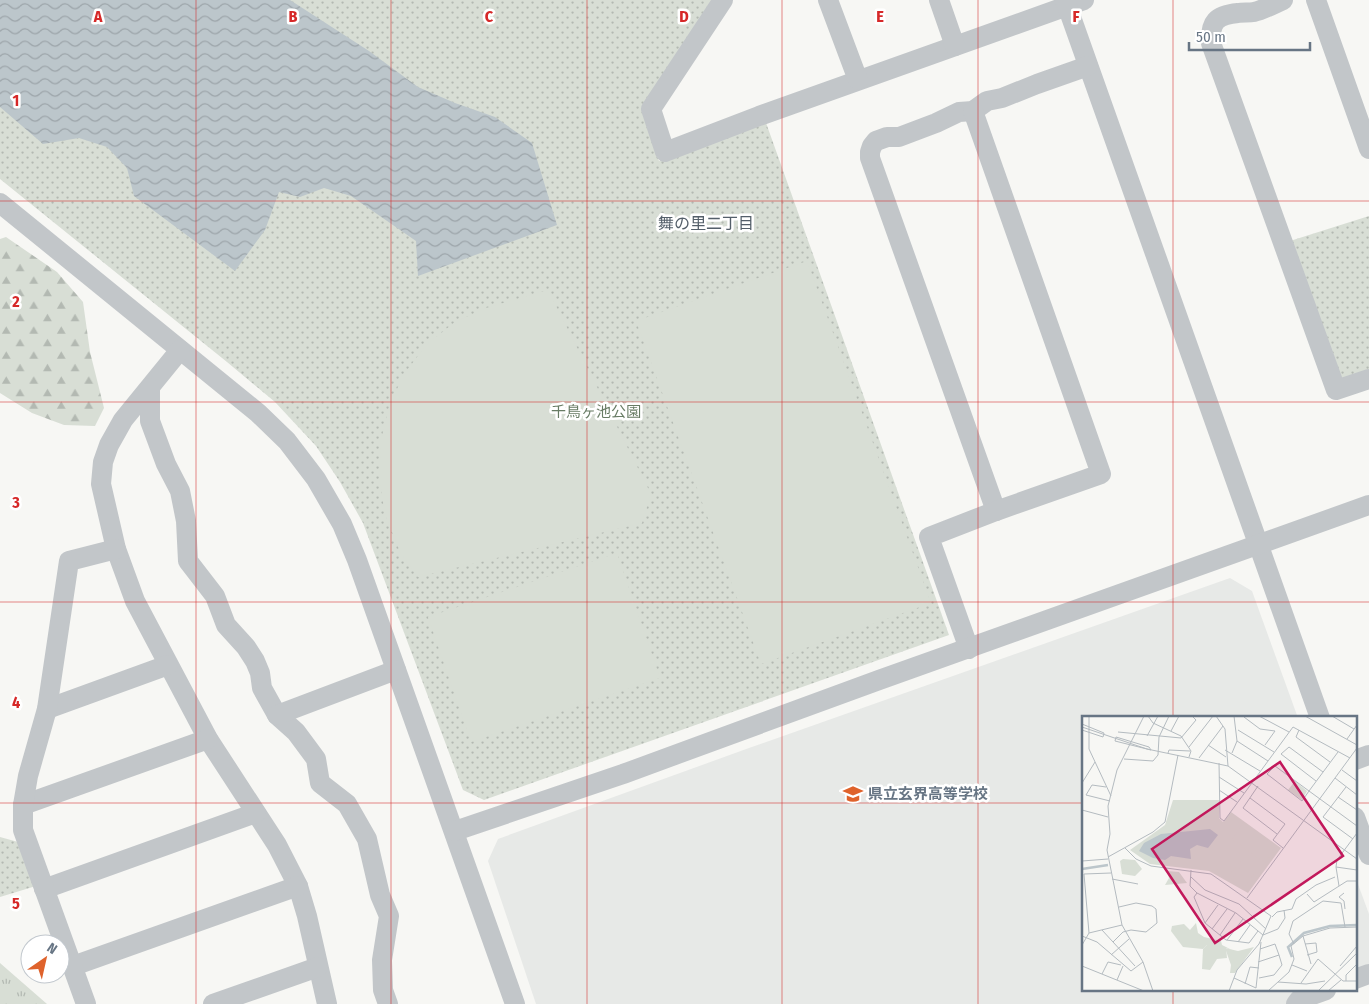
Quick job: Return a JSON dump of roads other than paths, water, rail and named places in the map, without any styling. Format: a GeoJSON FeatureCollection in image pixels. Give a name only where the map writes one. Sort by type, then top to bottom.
{"type":"FeatureCollection","features":[{"type":"Feature","properties":{"kind":"street"},"geometry":{"type":"LineString","coordinates":[[723,0],[651,110],[665,152],[1072,2],[1088,66],[1319,716]]}},
{"type":"Feature","properties":{"kind":"street"},"geometry":{"type":"LineString","coordinates":[[828,0],[858,80]]}},
{"type":"Feature","properties":{"kind":"street"},"geometry":{"type":"LineString","coordinates":[[939,0],[955,46]]}},
{"type":"Feature","properties":{"kind":"street"},"geometry":{"type":"LineString","coordinates":[[1283,0],[1253,12],[1229,14],[1221,17],[1213,23],[1211,43],[1336,390],[1369,379]]}},
{"type":"Feature","properties":{"kind":"street"},"geometry":{"type":"LineString","coordinates":[[1316,0],[1369,149]]}},
{"type":"Feature","properties":{"kind":"street"},"geometry":{"type":"LineString","coordinates":[[996,511],[870,158],[870,152],[876,141],[887,137],[899,137],[959,112],[973,111],[987,102],[1088,66]]}},
{"type":"Feature","properties":{"kind":"street"},"geometry":{"type":"LineString","coordinates":[[969,649],[929,537],[996,511],[1102,474],[973,111]]}},
{"type":"Feature","properties":{"kind":"street"},"geometry":{"type":"LineString","coordinates":[[0,203],[258,413],[287,441],[316,479],[342,524],[357,560],[515,1004]]}},
{"type":"Feature","properties":{"kind":"street"},"geometry":{"type":"LineString","coordinates":[[180,350],[124,420],[109,445],[103,462],[101,484],[116,549],[135,601],[208,739],[277,845],[298,886],[308,916],[327,1004]]}},
{"type":"Feature","properties":{"kind":"street"},"geometry":{"type":"LineString","coordinates":[[150,388],[150,421],[166,464],[180,491],[186,521],[188,561],[215,596],[226,625],[256,661],[262,688],[277,715],[296,732],[316,759],[320,783],[347,804],[367,839],[380,895],[388,916],[382,960],[383,990],[388,1004]]}},
{"type":"Feature","properties":{"kind":"street"},"geometry":{"type":"LineString","coordinates":[[454,831],[623,774],[879,680],[1369,505]]}},
{"type":"Feature","properties":{"kind":"street"},"geometry":{"type":"LineString","coordinates":[[86,1004],[23,830],[23,805],[28,776],[47,709],[69,561],[116,549]]}},
{"type":"Feature","properties":{"kind":"street"},"geometry":{"type":"LineString","coordinates":[[47,709],[168,665]]}},
{"type":"Feature","properties":{"kind":"street"},"geometry":{"type":"LineString","coordinates":[[277,715],[396,670]]}},
{"type":"Feature","properties":{"kind":"street"},"geometry":{"type":"LineString","coordinates":[[23,805],[208,739]]}},
{"type":"Feature","properties":{"kind":"street"},"geometry":{"type":"LineString","coordinates":[[1356,760],[1369,755]]}},
{"type":"Feature","properties":{"kind":"street"},"geometry":{"type":"LineString","coordinates":[[44,889],[256,813]]}},
{"type":"Feature","properties":{"kind":"street"},"geometry":{"type":"LineString","coordinates":[[1356,819],[1369,855]]}},
{"type":"Feature","properties":{"kind":"street"},"geometry":{"type":"LineString","coordinates":[[73,966],[298,886]]}},
{"type":"Feature","properties":{"kind":"street"},"geometry":{"type":"LineString","coordinates":[[213,1004],[318,967]]}},
{"type":"Feature","properties":{"kind":"street"},"geometry":{"type":"LineString","coordinates":[[1356,979],[1369,974]]}},
{"type":"Feature","properties":{"kind":"street"},"geometry":{"type":"LineString","coordinates":[[1296,1004],[1299,1000],[1321,992]]}},
{"type":"Feature","properties":{"kind":"water"},"geometry":{"type":"Polygon","coordinates":[[[0,0],[290,0],[369,51],[418,87],[495,117],[532,143],[557,225],[418,276],[416,241],[351,196],[324,188],[300,197],[279,192],[265,230],[235,271],[134,196],[127,168],[107,147],[79,138],[43,144],[0,107],[0,0]]]}},
{"type":"Feature","properties":{"kind":"place","name":"県立玄界高等学校"},"geometry":{"type":"Point","coordinates":[853,794]}},
{"type":"Feature","properties":{"kind":"district","name":"舞の里二丁目"},"geometry":{"type":"Point","coordinates":[706,223]}},
{"type":"Feature","properties":{"kind":"park label","name":"千鳥ヶ池公園"},"geometry":{"type":"Point","coordinates":[596,412]}}]}
